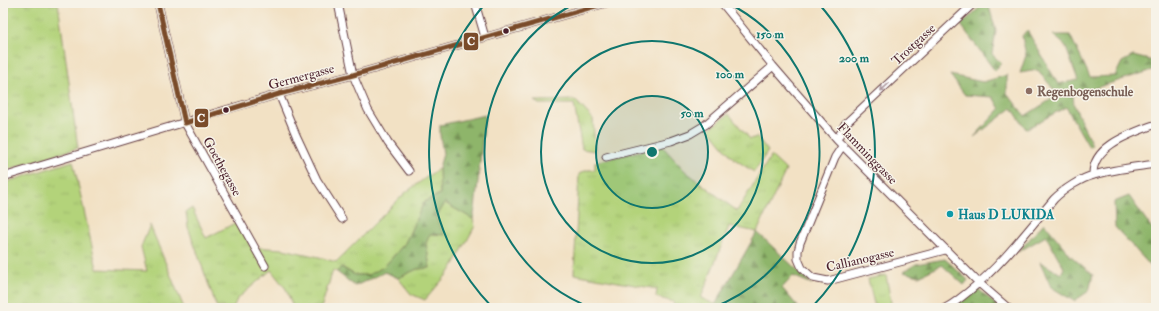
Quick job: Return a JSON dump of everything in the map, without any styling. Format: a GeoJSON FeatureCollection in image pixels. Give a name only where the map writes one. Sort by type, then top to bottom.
{"type":"FeatureCollection","features":[{"type":"Feature","properties":{"kind":"street","name":"Goethegasse"},"geometry":{"type":"LineString","coordinates":[[158,3],[185,123],[265,266]]}},
{"type":"Feature","properties":{"kind":"street"},"geometry":{"type":"LineString","coordinates":[[338,3],[353,75],[368,110],[388,143],[409,172]]}},
{"type":"Feature","properties":{"kind":"street"},"geometry":{"type":"LineString","coordinates":[[475,3],[485,37]]}},
{"type":"Feature","properties":{"kind":"street","name":"Germergasse"},"geometry":{"type":"LineString","coordinates":[[3,176],[279,94],[353,75],[606,3]]}},
{"type":"Feature","properties":{"kind":"street","name":"Flamminggasse"},"geometry":{"type":"LineString","coordinates":[[722,3],[773,66],[840,143],[945,250],[979,283],[1008,308]]}},
{"type":"Feature","properties":{"kind":"street","name":"Trostgasse"},"geometry":{"type":"LineString","coordinates":[[798,251],[840,143],[845,124],[974,3]]}},
{"type":"Feature","properties":{"kind":"street"},"geometry":{"type":"LineString","coordinates":[[606,157],[671,141],[690,134],[705,125],[773,66]]}},
{"type":"Feature","properties":{"kind":"street"},"geometry":{"type":"LineString","coordinates":[[279,94],[317,180],[342,219]]}},
{"type":"Feature","properties":{"kind":"street"},"geometry":{"type":"LineString","coordinates":[[1093,175],[1092,167],[1099,155],[1121,138],[1156,124]]}},
{"type":"Feature","properties":{"kind":"street"},"geometry":{"type":"LineString","coordinates":[[945,308],[952,305],[979,283],[1005,258],[1056,197],[1076,183],[1093,175],[1156,164]]}},
{"type":"Feature","properties":{"kind":"street","name":"Callianogasse"},"geometry":{"type":"LineString","coordinates":[[798,251],[798,259],[802,268],[813,278],[828,281],[945,250]]}},
{"type":"Feature","properties":{"kind":"green space"},"geometry":{"type":"Polygon","coordinates":[[[3,3],[58,3],[78,148],[3,171],[3,3]]]}},
{"type":"Feature","properties":{"kind":"green space"},"geometry":{"type":"Polygon","coordinates":[[[984,3],[988,3],[996,31],[992,54],[1001,63],[995,71],[961,25],[984,3]]]}},
{"type":"Feature","properties":{"kind":"green space"},"geometry":{"type":"Polygon","coordinates":[[[1027,30],[1058,84],[1078,80],[1065,45],[1053,35],[1070,35],[1090,77],[1115,76],[1122,62],[1133,56],[1153,61],[1156,57],[1156,69],[1073,95],[1074,105],[1092,145],[1089,147],[1066,107],[1026,129],[1012,108],[974,137],[1000,109],[993,97],[965,95],[950,75],[983,82],[1007,75],[1007,93],[1025,116],[1058,95],[1038,70],[1020,73],[1026,55],[1022,36],[1027,30]]]}},
{"type":"Feature","properties":{"kind":"green space"},"geometry":{"type":"Polygon","coordinates":[[[575,100],[593,119],[595,151],[582,149],[574,104],[539,104],[534,101],[575,100]]]}},
{"type":"Feature","properties":{"kind":"green space"},"geometry":{"type":"Polygon","coordinates":[[[729,114],[750,139],[757,137],[768,151],[754,172],[733,158],[709,129],[729,114]]]}},
{"type":"Feature","properties":{"kind":"green space"},"geometry":{"type":"Polygon","coordinates":[[[485,115],[473,219],[445,203],[436,218],[445,235],[430,234],[426,243],[430,268],[417,269],[398,278],[385,272],[355,286],[337,272],[341,267],[355,275],[368,275],[384,267],[405,243],[424,202],[440,194],[439,168],[443,154],[440,125],[485,115]]]}},
{"type":"Feature","properties":{"kind":"green space"},"geometry":{"type":"Polygon","coordinates":[[[662,146],[685,171],[737,211],[771,156],[786,170],[757,232],[729,226],[701,298],[723,308],[679,308],[673,306],[674,302],[656,297],[657,289],[574,274],[579,174],[587,170],[595,170],[595,162],[662,146]]]}},
{"type":"Feature","properties":{"kind":"green space"},"geometry":{"type":"Polygon","coordinates":[[[73,161],[97,269],[147,271],[141,247],[150,225],[184,308],[74,308],[76,302],[37,308],[5,308],[3,306],[3,183],[73,161]]]}},
{"type":"Feature","properties":{"kind":"green space"},"geometry":{"type":"Polygon","coordinates":[[[439,168],[440,194],[424,202],[405,243],[384,267],[368,275],[355,275],[342,267],[337,272],[333,270],[321,308],[293,308],[286,289],[271,270],[237,299],[233,308],[217,308],[188,227],[186,212],[192,208],[206,238],[237,222],[252,247],[283,249],[336,262],[405,193],[439,168]]]}},
{"type":"Feature","properties":{"kind":"green space"},"geometry":{"type":"Polygon","coordinates":[[[1129,196],[1156,234],[1156,272],[1115,227],[1114,202],[1129,196]]]}},
{"type":"Feature","properties":{"kind":"green space"},"geometry":{"type":"Polygon","coordinates":[[[445,203],[473,219],[475,226],[451,270],[425,300],[411,294],[398,278],[417,269],[430,268],[426,243],[436,218],[445,203]]]}},
{"type":"Feature","properties":{"kind":"green space"},"geometry":{"type":"Polygon","coordinates":[[[1044,223],[1071,256],[1093,275],[1089,291],[1074,301],[1051,287],[1040,262],[1061,274],[1064,268],[1046,236],[1018,252],[1044,223]]]}},
{"type":"Feature","properties":{"kind":"green space"},"geometry":{"type":"Polygon","coordinates":[[[757,232],[812,284],[793,276],[782,288],[799,308],[723,308],[715,305],[757,232]]]}},
{"type":"Feature","properties":{"kind":"green space"},"geometry":{"type":"Polygon","coordinates":[[[945,259],[968,280],[964,285],[942,265],[919,276],[903,272],[916,264],[945,259]]]}},
{"type":"Feature","properties":{"kind":"green space"},"geometry":{"type":"Polygon","coordinates":[[[886,275],[892,308],[875,308],[868,279],[886,275]]]}},
{"type":"Feature","properties":{"kind":"green space"},"geometry":{"type":"Polygon","coordinates":[[[976,287],[1000,308],[952,308],[976,287]]]}},
{"type":"Feature","properties":{"kind":"transit line","name":"C"},"geometry":{"type":"LineString","coordinates":[[158,3],[185,123],[279,94],[353,75],[606,3]]}},
{"type":"Feature","properties":{"kind":"place","name":"Regenbogenschule"},"geometry":{"type":"Point","coordinates":[1029,91]}},
{"type":"Feature","properties":{"kind":"place","name":"Haus D LUKIDA"},"geometry":{"type":"Point","coordinates":[950,214]}}]}
